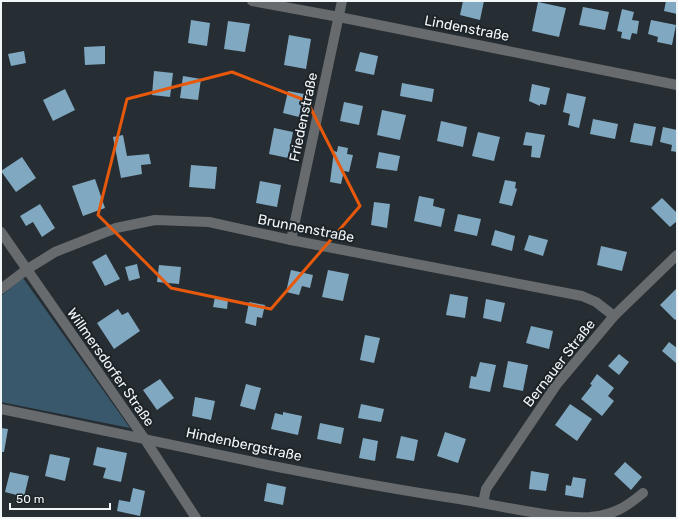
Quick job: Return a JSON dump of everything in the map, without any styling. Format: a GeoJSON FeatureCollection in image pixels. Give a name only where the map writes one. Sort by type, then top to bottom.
{"type":"FeatureCollection","features":[{"type":"Feature","properties":{"kind":"street","name":"Lindenstraße"},"geometry":{"type":"LineString","coordinates":[[252,1],[677,85]]}},
{"type":"Feature","properties":{"kind":"street","name":"Friedenstraße"},"geometry":{"type":"LineString","coordinates":[[291,240],[342,1]]}},
{"type":"Feature","properties":{"kind":"street","name":"Brunnenstraße"},"geometry":{"type":"LineString","coordinates":[[1,289],[26,270],[55,252],[116,228],[155,220],[209,222],[291,240],[582,296],[596,302],[614,316]]}},
{"type":"Feature","properties":{"kind":"street","name":"Willmersdorfer Straße"},"geometry":{"type":"LineString","coordinates":[[1,232],[144,438],[196,518]]}},
{"type":"Feature","properties":{"kind":"street","name":"Bernauer Straße"},"geometry":{"type":"LineString","coordinates":[[483,503],[486,489],[557,384],[614,316],[677,255]]}},
{"type":"Feature","properties":{"kind":"street","name":"Hindenbergstraße"},"geometry":{"type":"LineString","coordinates":[[1,409],[414,492],[554,516],[588,518],[609,514],[620,510],[643,493]]}},
{"type":"Feature","properties":{"kind":"highlighted area"},"geometry":{"type":"Polygon","coordinates":[[[232,72],[307,101],[360,206],[271,309],[171,288],[98,215],[127,99],[232,72]]]}},
{"type":"Feature","properties":{"kind":"shaded area"},"geometry":{"type":"Polygon","coordinates":[[[23,278],[130,428],[1,402],[1,296],[23,278]]]}},
{"type":"Feature","properties":{"kind":"building"},"geometry":{"type":"Polygon","coordinates":[[[463,1],[484,1],[480,20],[460,15],[463,1]]]}},
{"type":"Feature","properties":{"kind":"building"},"geometry":{"type":"Polygon","coordinates":[[[666,1],[677,1],[677,14],[664,11],[666,1]]]}},
{"type":"Feature","properties":{"kind":"building"},"geometry":{"type":"Polygon","coordinates":[[[538,2],[566,8],[559,37],[532,31],[538,2]]]}},
{"type":"Feature","properties":{"kind":"building"},"geometry":{"type":"Polygon","coordinates":[[[583,7],[609,12],[605,30],[579,25],[583,7]]]}},
{"type":"Feature","properties":{"kind":"building"},"geometry":{"type":"Polygon","coordinates":[[[622,9],[634,12],[632,20],[639,21],[637,34],[632,33],[630,40],[621,38],[622,32],[617,31],[622,9]]]}},
{"type":"Feature","properties":{"kind":"building"},"geometry":{"type":"Polygon","coordinates":[[[191,20],[210,23],[207,46],[188,43],[191,20]]]}},
{"type":"Feature","properties":{"kind":"building"},"geometry":{"type":"Polygon","coordinates":[[[651,20],[676,25],[672,45],[657,42],[658,37],[648,34],[651,20]]]}},
{"type":"Feature","properties":{"kind":"building"},"geometry":{"type":"Polygon","coordinates":[[[228,21],[250,24],[245,52],[224,49],[228,21]]]}},
{"type":"Feature","properties":{"kind":"building"},"geometry":{"type":"Polygon","coordinates":[[[289,35],[311,39],[306,69],[284,65],[289,35]]]}},
{"type":"Feature","properties":{"kind":"building"},"geometry":{"type":"Polygon","coordinates":[[[105,46],[105,64],[85,65],[84,47],[105,46]]]}},
{"type":"Feature","properties":{"kind":"building"},"geometry":{"type":"Polygon","coordinates":[[[24,51],[26,63],[11,66],[8,54],[24,51]]]}},
{"type":"Feature","properties":{"kind":"building"},"geometry":{"type":"Polygon","coordinates":[[[360,52],[378,56],[374,75],[355,71],[360,52]]]}},
{"type":"Feature","properties":{"kind":"building"},"geometry":{"type":"Polygon","coordinates":[[[154,71],[173,73],[170,97],[152,95],[154,71]]]}},
{"type":"Feature","properties":{"kind":"building"},"geometry":{"type":"Polygon","coordinates":[[[183,76],[201,79],[198,100],[180,98],[183,76]]]}},
{"type":"Feature","properties":{"kind":"building"},"geometry":{"type":"Polygon","coordinates":[[[402,83],[434,89],[432,102],[400,96],[402,83]]]}},
{"type":"Feature","properties":{"kind":"building"},"geometry":{"type":"Polygon","coordinates":[[[532,84],[550,88],[546,105],[540,104],[540,106],[529,101],[532,84]]]}},
{"type":"Feature","properties":{"kind":"building"},"geometry":{"type":"Polygon","coordinates":[[[65,89],[75,110],[53,121],[43,100],[65,89]]]}},
{"type":"Feature","properties":{"kind":"building"},"geometry":{"type":"Polygon","coordinates":[[[288,91],[304,94],[299,117],[283,113],[288,91]]]}},
{"type":"Feature","properties":{"kind":"building"},"geometry":{"type":"Polygon","coordinates":[[[567,93],[586,97],[579,128],[568,125],[570,114],[563,112],[567,93]]]}},
{"type":"Feature","properties":{"kind":"building"},"geometry":{"type":"Polygon","coordinates":[[[344,102],[363,106],[359,125],[340,121],[344,102]]]}},
{"type":"Feature","properties":{"kind":"building"},"geometry":{"type":"Polygon","coordinates":[[[382,110],[406,115],[400,140],[377,135],[382,110]]]}},
{"type":"Feature","properties":{"kind":"building"},"geometry":{"type":"Polygon","coordinates":[[[593,119],[618,124],[615,139],[590,134],[593,119]]]}},
{"type":"Feature","properties":{"kind":"building"},"geometry":{"type":"Polygon","coordinates":[[[441,121],[467,127],[463,147],[437,141],[441,121]]]}},
{"type":"Feature","properties":{"kind":"building"},"geometry":{"type":"Polygon","coordinates":[[[634,123],[656,127],[652,146],[630,142],[634,123]]]}},
{"type":"Feature","properties":{"kind":"building"},"geometry":{"type":"Polygon","coordinates":[[[663,127],[677,130],[677,152],[671,151],[672,145],[660,142],[663,127]]]}},
{"type":"Feature","properties":{"kind":"building"},"geometry":{"type":"Polygon","coordinates":[[[274,128],[293,132],[288,158],[269,154],[274,128]]]}},
{"type":"Feature","properties":{"kind":"building"},"geometry":{"type":"Polygon","coordinates":[[[478,132],[500,137],[494,161],[472,156],[478,132]]]}},
{"type":"Feature","properties":{"kind":"building"},"geometry":{"type":"Polygon","coordinates":[[[526,132],[545,135],[540,158],[531,157],[532,146],[523,145],[526,132]]]}},
{"type":"Feature","properties":{"kind":"building"},"geometry":{"type":"Polygon","coordinates":[[[123,135],[127,156],[149,154],[151,164],[141,165],[142,174],[121,178],[113,137],[123,135]]]}},
{"type":"Feature","properties":{"kind":"building"},"geometry":{"type":"Polygon","coordinates":[[[338,146],[348,148],[347,154],[353,155],[349,172],[344,171],[341,184],[330,182],[334,151],[337,152],[338,146]]]}},
{"type":"Feature","properties":{"kind":"building"},"geometry":{"type":"Polygon","coordinates":[[[379,152],[400,156],[397,171],[376,168],[379,152]]]}},
{"type":"Feature","properties":{"kind":"building"},"geometry":{"type":"Polygon","coordinates":[[[22,157],[36,178],[16,192],[1,171],[22,157]]]}},
{"type":"Feature","properties":{"kind":"building"},"geometry":{"type":"Polygon","coordinates":[[[191,165],[217,167],[215,189],[189,187],[191,165]]]}},
{"type":"Feature","properties":{"kind":"building"},"geometry":{"type":"Polygon","coordinates":[[[95,179],[105,208],[83,216],[72,186],[95,179]]]}},
{"type":"Feature","properties":{"kind":"building"},"geometry":{"type":"Polygon","coordinates":[[[505,180],[516,182],[515,188],[517,189],[512,206],[499,203],[505,180]]]}},
{"type":"Feature","properties":{"kind":"building"},"geometry":{"type":"Polygon","coordinates":[[[260,181],[281,185],[277,207],[256,203],[260,181]]]}},
{"type":"Feature","properties":{"kind":"building"},"geometry":{"type":"Polygon","coordinates":[[[419,196],[434,199],[433,206],[445,209],[441,227],[414,221],[419,196]]]}},
{"type":"Feature","properties":{"kind":"building"},"geometry":{"type":"Polygon","coordinates":[[[662,198],[677,213],[677,221],[670,227],[651,208],[662,198]]]}},
{"type":"Feature","properties":{"kind":"building"},"geometry":{"type":"Polygon","coordinates":[[[374,202],[390,204],[387,228],[371,225],[374,202]]]}},
{"type":"Feature","properties":{"kind":"building"},"geometry":{"type":"Polygon","coordinates":[[[40,204],[55,228],[42,237],[33,222],[26,226],[20,216],[40,204]]]}},
{"type":"Feature","properties":{"kind":"building"},"geometry":{"type":"Polygon","coordinates":[[[458,214],[481,219],[477,236],[454,231],[458,214]]]}},
{"type":"Feature","properties":{"kind":"building"},"geometry":{"type":"Polygon","coordinates":[[[495,230],[515,236],[512,251],[491,245],[495,230]]]}},
{"type":"Feature","properties":{"kind":"building"},"geometry":{"type":"Polygon","coordinates":[[[529,235],[548,240],[543,256],[524,250],[529,235]]]}},
{"type":"Feature","properties":{"kind":"building"},"geometry":{"type":"Polygon","coordinates":[[[601,246],[627,252],[622,271],[597,265],[601,246]]]}},
{"type":"Feature","properties":{"kind":"building"},"geometry":{"type":"Polygon","coordinates":[[[106,254],[120,279],[105,286],[92,262],[106,254]]]}},
{"type":"Feature","properties":{"kind":"building"},"geometry":{"type":"Polygon","coordinates":[[[137,264],[140,278],[129,281],[125,267],[137,264]]]}},
{"type":"Feature","properties":{"kind":"building"},"geometry":{"type":"Polygon","coordinates":[[[159,265],[181,267],[179,284],[157,282],[159,265]]]}},
{"type":"Feature","properties":{"kind":"building"},"geometry":{"type":"Polygon","coordinates":[[[291,270],[313,275],[310,288],[302,286],[299,295],[286,292],[291,270]]]}},
{"type":"Feature","properties":{"kind":"building"},"geometry":{"type":"Polygon","coordinates":[[[328,270],[349,274],[343,301],[322,297],[328,270]]]}},
{"type":"Feature","properties":{"kind":"building"},"geometry":{"type":"Polygon","coordinates":[[[677,288],[677,318],[675,320],[660,305],[677,288]]]}},
{"type":"Feature","properties":{"kind":"building"},"geometry":{"type":"Polygon","coordinates":[[[450,294],[468,297],[465,318],[446,315],[450,294]]]}},
{"type":"Feature","properties":{"kind":"building"},"geometry":{"type":"Polygon","coordinates":[[[215,297],[228,300],[227,309],[213,307],[215,297]]]}},
{"type":"Feature","properties":{"kind":"building"},"geometry":{"type":"Polygon","coordinates":[[[486,299],[505,303],[501,322],[483,318],[486,299]]]}},
{"type":"Feature","properties":{"kind":"building"},"geometry":{"type":"Polygon","coordinates":[[[249,302],[265,305],[262,318],[257,317],[256,326],[245,323],[249,302]]]}},
{"type":"Feature","properties":{"kind":"building"},"geometry":{"type":"Polygon","coordinates":[[[118,309],[122,315],[128,312],[140,331],[114,349],[97,323],[118,309]]]}},
{"type":"Feature","properties":{"kind":"building"},"geometry":{"type":"Polygon","coordinates":[[[531,326],[553,331],[549,349],[526,343],[531,326]]]}},
{"type":"Feature","properties":{"kind":"building"},"geometry":{"type":"Polygon","coordinates":[[[365,335],[380,338],[374,363],[360,360],[365,335]]]}},
{"type":"Feature","properties":{"kind":"building"},"geometry":{"type":"Polygon","coordinates":[[[669,342],[677,348],[676,363],[662,351],[669,342]]]}},
{"type":"Feature","properties":{"kind":"building"},"geometry":{"type":"Polygon","coordinates":[[[619,354],[629,362],[619,375],[608,366],[619,354]]]}},
{"type":"Feature","properties":{"kind":"building"},"geometry":{"type":"Polygon","coordinates":[[[508,361],[528,365],[523,391],[503,387],[508,361]]]}},
{"type":"Feature","properties":{"kind":"building"},"geometry":{"type":"Polygon","coordinates":[[[480,362],[496,365],[490,392],[469,388],[471,376],[476,377],[480,362]]]}},
{"type":"Feature","properties":{"kind":"building"},"geometry":{"type":"Polygon","coordinates":[[[597,374],[614,388],[608,396],[614,401],[602,416],[581,399],[592,385],[590,384],[597,374]]]}},
{"type":"Feature","properties":{"kind":"building"},"geometry":{"type":"Polygon","coordinates":[[[160,379],[174,398],[157,410],[143,390],[160,379]]]}},
{"type":"Feature","properties":{"kind":"building"},"geometry":{"type":"Polygon","coordinates":[[[246,384],[261,388],[255,410],[240,406],[246,384]]]}},
{"type":"Feature","properties":{"kind":"building"},"geometry":{"type":"Polygon","coordinates":[[[195,397],[215,401],[211,420],[192,416],[195,397]]]}},
{"type":"Feature","properties":{"kind":"building"},"geometry":{"type":"Polygon","coordinates":[[[361,404],[384,409],[381,422],[358,418],[361,404]]]}},
{"type":"Feature","properties":{"kind":"building"},"geometry":{"type":"Polygon","coordinates":[[[570,404],[592,419],[577,441],[555,425],[570,404]]]}},
{"type":"Feature","properties":{"kind":"building"},"geometry":{"type":"Polygon","coordinates":[[[283,412],[302,416],[298,435],[271,429],[275,413],[283,415],[283,412]]]}},
{"type":"Feature","properties":{"kind":"building"},"geometry":{"type":"Polygon","coordinates":[[[320,423],[344,428],[341,444],[317,439],[320,423]]]}},
{"type":"Feature","properties":{"kind":"building"},"geometry":{"type":"Polygon","coordinates":[[[1,428],[8,429],[4,452],[1,452],[1,428]]]}},
{"type":"Feature","properties":{"kind":"building"},"geometry":{"type":"Polygon","coordinates":[[[445,432],[466,439],[458,463],[437,456],[445,432]]]}},
{"type":"Feature","properties":{"kind":"building"},"geometry":{"type":"Polygon","coordinates":[[[401,436],[418,440],[414,461],[396,458],[401,436]]]}},
{"type":"Feature","properties":{"kind":"building"},"geometry":{"type":"Polygon","coordinates":[[[363,438],[378,441],[375,461],[359,458],[363,438]]]}},
{"type":"Feature","properties":{"kind":"building"},"geometry":{"type":"Polygon","coordinates":[[[97,447],[127,453],[121,482],[103,478],[106,468],[93,465],[97,447]]]}},
{"type":"Feature","properties":{"kind":"building"},"geometry":{"type":"Polygon","coordinates":[[[50,454],[70,458],[65,481],[45,476],[50,454]]]}},
{"type":"Feature","properties":{"kind":"building"},"geometry":{"type":"Polygon","coordinates":[[[625,462],[642,477],[631,490],[614,474],[625,462]]]}},
{"type":"Feature","properties":{"kind":"building"},"geometry":{"type":"Polygon","coordinates":[[[531,471],[549,474],[546,491],[529,489],[531,471]]]}},
{"type":"Feature","properties":{"kind":"building"},"geometry":{"type":"Polygon","coordinates":[[[10,472],[29,476],[24,497],[5,492],[10,472]]]}},
{"type":"Feature","properties":{"kind":"building"},"geometry":{"type":"Polygon","coordinates":[[[573,477],[586,479],[583,498],[565,495],[566,485],[571,486],[573,477]]]}},
{"type":"Feature","properties":{"kind":"building"},"geometry":{"type":"Polygon","coordinates":[[[267,483],[286,487],[283,505],[264,501],[267,483]]]}},
{"type":"Feature","properties":{"kind":"building"},"geometry":{"type":"Polygon","coordinates":[[[133,488],[145,491],[140,516],[117,511],[119,500],[130,502],[133,488]]]}}]}
